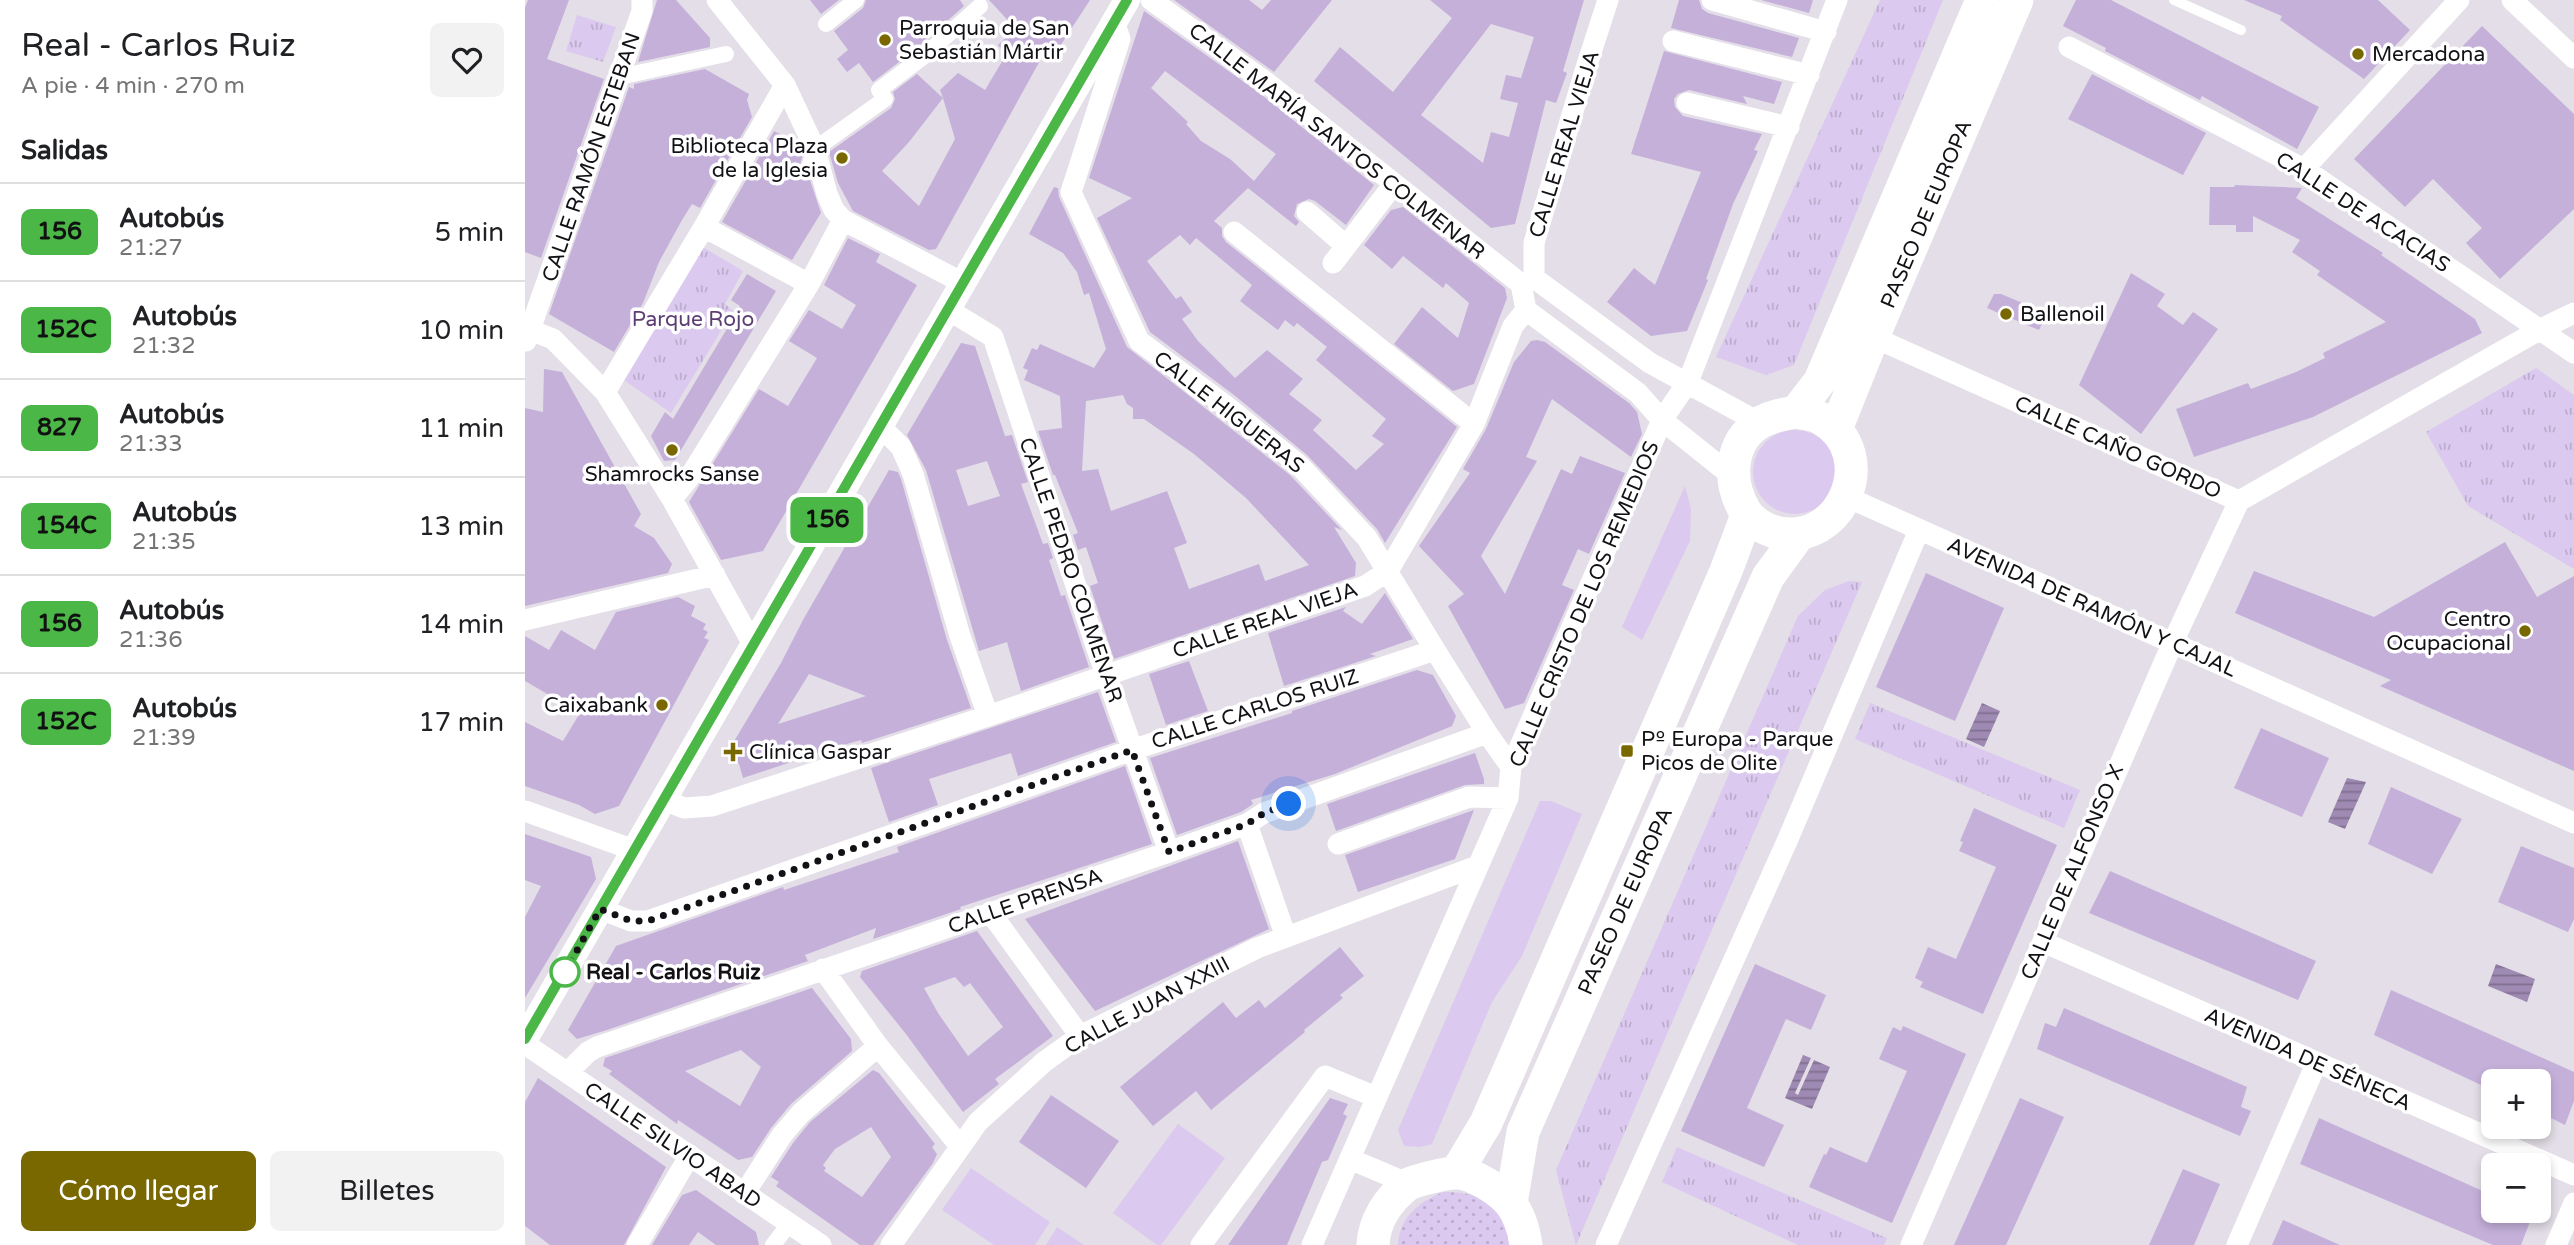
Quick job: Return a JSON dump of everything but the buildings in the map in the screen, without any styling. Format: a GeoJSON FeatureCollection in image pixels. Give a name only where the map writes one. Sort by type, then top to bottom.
{"type":"FeatureCollection","features":[{"type":"Feature","properties":{"kind":"main road","name":"PASEO DE EUROPA"},"geometry":{"type":"LineString","coordinates":[[1796,412],[1820,381],[1982,0]]}},
{"type":"Feature","properties":{"kind":"main road","name":"PASEO DE EUROPA"},"geometry":{"type":"LineString","coordinates":[[1836,429],[2017,0]]}},
{"type":"Feature","properties":{"kind":"main road"},"geometry":{"type":"LineString","coordinates":[[1796,412],[1819,417],[1836,429],[1847,447],[1852,466],[1851,482],[1846,497],[1833,516],[1800,533],[1782,534],[1766,529],[1747,515],[1737,497],[1733,476],[1735,457],[1740,444],[1759,423],[1777,415],[1796,412]]}},
{"type":"Feature","properties":{"kind":"main road","name":"PASEO DE EUROPA"},"geometry":{"type":"LineString","coordinates":[[1455,1173],[1486,1123],[1726,571],[1747,515]]}},
{"type":"Feature","properties":{"kind":"main road","name":"PASEO DE EUROPA"},"geometry":{"type":"LineString","coordinates":[[1511,1203],[1523,1132],[1768,577],[1800,533]]}},
{"type":"Feature","properties":{"kind":"main road"},"geometry":{"type":"LineString","coordinates":[[1373,1245],[1373,1233],[1379,1216],[1409,1184],[1455,1173],[1479,1179],[1511,1203],[1524,1229],[1525,1245]]}},
{"type":"Feature","properties":{"kind":"street"},"geometry":{"type":"LineString","coordinates":[[717,0],[785,85],[811,160],[834,210],[843,220],[963,283]]}},
{"type":"Feature","properties":{"kind":"street"},"geometry":{"type":"LineString","coordinates":[[826,24],[856,0]]}},
{"type":"Feature","properties":{"kind":"street","name":"CALLE MARÍA SANTOS COLMENAR"},"geometry":{"type":"LineString","coordinates":[[1151,0],[1266,82],[1394,184],[1528,281],[1650,363],[1759,423]]}},
{"type":"Feature","properties":{"kind":"street","name":"CALLE REAL VIEJA"},"geometry":{"type":"LineString","coordinates":[[664,800],[684,808],[712,806],[988,716],[1365,586],[1388,571],[1474,424],[1513,326],[1526,310],[1534,243],[1584,71],[1608,0]]}},
{"type":"Feature","properties":{"kind":"street"},"geometry":{"type":"LineString","coordinates":[[1710,0],[1826,32]]}},
{"type":"Feature","properties":{"kind":"street","name":"CALLE CRISTO DE LOS REMEDIOS"},"geometry":{"type":"LineString","coordinates":[[1317,1244],[1376,1097],[1508,797],[1511,767],[1662,420],[1688,382],[1837,0]]}},
{"type":"Feature","properties":{"kind":"street"},"geometry":{"type":"LineString","coordinates":[[2304,169],[2459,0]]}},
{"type":"Feature","properties":{"kind":"street"},"geometry":{"type":"LineString","coordinates":[[2512,0],[2574,58]]}},
{"type":"Feature","properties":{"kind":"street","name":"CALLE RAMÓN ESTEBAN"},"geometry":{"type":"LineString","coordinates":[[527,334],[619,78],[642,5]]}},
{"type":"Feature","properties":{"kind":"street"},"geometry":{"type":"LineString","coordinates":[[811,160],[884,99],[879,90],[923,57],[980,6]]}},
{"type":"Feature","properties":{"kind":"street"},"geometry":{"type":"LineString","coordinates":[[527,1031],[881,427],[1120,7]]}},
{"type":"Feature","properties":{"kind":"street","name":"CALLE HIGUERAS"},"geometry":{"type":"LineString","coordinates":[[1120,7],[1120,39],[1071,191],[1139,341],[1299,465],[1367,538],[1434,650],[1511,767]]}},
{"type":"Feature","properties":{"kind":"street"},"geometry":{"type":"LineString","coordinates":[[1672,41],[1809,75]]}},
{"type":"Feature","properties":{"kind":"street","name":"CALLE DE ACACIAS"},"geometry":{"type":"LineString","coordinates":[[2069,47],[2304,169],[2574,354]]}},
{"type":"Feature","properties":{"kind":"street"},"geometry":{"type":"LineString","coordinates":[[619,78],[726,54]]}},
{"type":"Feature","properties":{"kind":"street"},"geometry":{"type":"LineString","coordinates":[[604,392],[704,227],[785,85]]}},
{"type":"Feature","properties":{"kind":"street"},"geometry":{"type":"LineString","coordinates":[[1687,103],[1789,127]]}},
{"type":"Feature","properties":{"kind":"street"},"geometry":{"type":"LineString","coordinates":[[1307,212],[1340,255],[1394,184]]}},
{"type":"Feature","properties":{"kind":"street"},"geometry":{"type":"LineString","coordinates":[[672,499],[689,478],[809,284],[843,220]]}},
{"type":"Feature","properties":{"kind":"street"},"geometry":{"type":"LineString","coordinates":[[704,227],[809,284]]}},
{"type":"Feature","properties":{"kind":"street"},"geometry":{"type":"LineString","coordinates":[[1234,232],[1474,424]]}},
{"type":"Feature","properties":{"kind":"street","name":"CALLE PEDRO COLMENAR"},"geometry":{"type":"LineString","coordinates":[[947,309],[993,337],[1169,852]]}},
{"type":"Feature","properties":{"kind":"street"},"geometry":{"type":"LineString","coordinates":[[1526,310],[1638,393],[1662,420],[1733,476]]}},
{"type":"Feature","properties":{"kind":"street","name":"CALLE CAÑO GORDO"},"geometry":{"type":"LineString","coordinates":[[1873,337],[2239,501],[2539,330],[2574,313]]}},
{"type":"Feature","properties":{"kind":"street"},"geometry":{"type":"LineString","coordinates":[[527,334],[553,339],[604,392],[672,499],[754,646]]}},
{"type":"Feature","properties":{"kind":"street"},"geometry":{"type":"LineString","coordinates":[[881,427],[901,447],[913,474],[960,636],[988,716]]}},
{"type":"Feature","properties":{"kind":"street","name":"AVENIDA DE RAMÓN Y CAJAL"},"geometry":{"type":"LineString","coordinates":[[1846,497],[2574,823]]}},
{"type":"Feature","properties":{"kind":"street","name":"CALLE DE ALFONSO X"},"geometry":{"type":"LineString","coordinates":[[1911,1245],[2173,642],[2239,501]]}},
{"type":"Feature","properties":{"kind":"street"},"geometry":{"type":"LineString","coordinates":[[1606,1245],[1788,839],[1919,530]]}},
{"type":"Feature","properties":{"kind":"street"},"geometry":{"type":"LineString","coordinates":[[525,620],[715,575]]}},
{"type":"Feature","properties":{"kind":"street","name":"CALLE CARLOS RUIZ"},"geometry":{"type":"LineString","coordinates":[[600,909],[631,921],[648,921],[1132,750],[1434,650]]}},
{"type":"Feature","properties":{"kind":"street","name":"CALLE PRENSA"},"geometry":{"type":"LineString","coordinates":[[568,1072],[597,1047],[1169,852],[1247,824],[1264,813],[1487,733]]}},
{"type":"Feature","properties":{"kind":"street"},"geometry":{"type":"LineString","coordinates":[[1338,844],[1469,797],[1508,797]]}},
{"type":"Feature","properties":{"kind":"street"},"geometry":{"type":"LineString","coordinates":[[525,811],[634,850]]}},
{"type":"Feature","properties":{"kind":"street"},"geometry":{"type":"LineString","coordinates":[[1247,824],[1286,937]]}},
{"type":"Feature","properties":{"kind":"street","name":"CALLE JUAN XXIII"},"geometry":{"type":"LineString","coordinates":[[891,1245],[960,1146],[988,1113],[1044,1062],[1080,1036],[1257,948],[1477,866]]}},
{"type":"Feature","properties":{"kind":"street"},"geometry":{"type":"LineString","coordinates":[[990,912],[1080,1036]]}},
{"type":"Feature","properties":{"kind":"street","name":"AVENIDA DE SÉNECA"},"geometry":{"type":"LineString","coordinates":[[2043,942],[2574,1175]]}},
{"type":"Feature","properties":{"kind":"street"},"geometry":{"type":"LineString","coordinates":[[823,969],[878,1046],[960,1146]]}},
{"type":"Feature","properties":{"kind":"street","name":"CALLE SILVIO ABAD"},"geometry":{"type":"LineString","coordinates":[[527,1031],[568,1072],[821,1245]]}},
{"type":"Feature","properties":{"kind":"street"},"geometry":{"type":"LineString","coordinates":[[744,1194],[782,1135],[801,1113],[878,1046]]}},
{"type":"Feature","properties":{"kind":"street"},"geometry":{"type":"LineString","coordinates":[[2237,1245],[2316,1063]]}},
{"type":"Feature","properties":{"kind":"street"},"geometry":{"type":"LineString","coordinates":[[1201,1245],[1325,1076],[1376,1097]]}},
{"type":"Feature","properties":{"kind":"street"},"geometry":{"type":"LineString","coordinates":[[636,1245],[690,1155]]}},
{"type":"Feature","properties":{"kind":"street"},"geometry":{"type":"LineString","coordinates":[[1350,1159],[1409,1184]]}},
{"type":"Feature","properties":{"kind":"street"},"geometry":{"type":"LineString","coordinates":[[2556,1245],[2574,1203]]}},
{"type":"Feature","properties":{"kind":"street"},"geometry":{"type":"LineString","coordinates":[[773,1245],[789,1224]]}},
{"type":"Feature","properties":{"kind":"lane"},"geometry":{"type":"LineString","coordinates":[[2174,0],[2241,30]]}},
{"type":"Feature","properties":{"kind":"green space"},"geometry":{"type":"Polygon","coordinates":[[[1880,0],[1943,0],[1794,365],[1766,375],[1716,357],[1880,0]]]}},
{"type":"Feature","properties":{"kind":"green space"},"geometry":{"type":"Polygon","coordinates":[[[577,15],[616,27],[603,62],[566,51],[577,15]]]}},
{"type":"Feature","properties":{"kind":"green space","name":"Parque Rojo"},"geometry":{"type":"Polygon","coordinates":[[[701,246],[743,271],[725,304],[733,311],[671,413],[621,378],[701,246]]]}},
{"type":"Feature","properties":{"kind":"green space"},"geometry":{"type":"Polygon","coordinates":[[[2536,368],[2574,395],[2574,569],[2468,506],[2426,432],[2536,368]]]}},
{"type":"Feature","properties":{"kind":"green space"},"geometry":{"type":"Polygon","coordinates":[[[1795,430],[1811,433],[1825,442],[1834,456],[1837,472],[1834,488],[1825,502],[1811,511],[1795,514],[1779,511],[1765,502],[1756,488],[1753,472],[1756,456],[1765,442],[1779,433],[1795,430]]]}},
{"type":"Feature","properties":{"kind":"green space"},"geometry":{"type":"Polygon","coordinates":[[[1685,486],[1691,509],[1690,541],[1642,640],[1622,627],[1685,486]]]}},
{"type":"Feature","properties":{"kind":"green space"},"geometry":{"type":"Polygon","coordinates":[[[1849,581],[1862,582],[1576,1245],[1556,1170],[1798,616],[1825,590],[1849,581]]]}},
{"type":"Feature","properties":{"kind":"green space"},"geometry":{"type":"Polygon","coordinates":[[[1870,703],[2080,790],[2064,828],[1855,739],[1870,703]]]}},
{"type":"Feature","properties":{"kind":"green space"},"geometry":{"type":"Polygon","coordinates":[[[1540,801],[1551,801],[1582,814],[1522,956],[1492,1002],[1432,1144],[1420,1147],[1404,1146],[1398,1130],[1540,801]]]}},
{"type":"Feature","properties":{"kind":"green space"},"geometry":{"type":"Polygon","coordinates":[[[1178,1124],[1225,1158],[1161,1245],[1157,1245],[1113,1213],[1178,1124]]]}},
{"type":"Feature","properties":{"kind":"green space"},"geometry":{"type":"Polygon","coordinates":[[[1677,1147],[1887,1238],[1884,1245],[1798,1245],[1662,1182],[1677,1147]]]}},
{"type":"Feature","properties":{"kind":"green space"},"geometry":{"type":"Polygon","coordinates":[[[971,1168],[1050,1222],[1035,1245],[994,1245],[942,1210],[971,1168]]]}},
{"type":"Feature","properties":{"kind":"green space"},"geometry":{"type":"Polygon","coordinates":[[[1443,1192],[1469,1194],[1489,1204],[1502,1220],[1511,1245],[1398,1245],[1406,1219],[1418,1206],[1443,1192]]]}},
{"type":"Feature","properties":{"kind":"green space"},"geometry":{"type":"Polygon","coordinates":[[[1057,1227],[1084,1245],[1046,1245],[1057,1227]]]}},
{"type":"Feature","properties":{"kind":"shaded area"},"geometry":{"type":"Polygon","coordinates":[[[1982,703],[2000,711],[1984,747],[1966,739],[1982,703]]]}},
{"type":"Feature","properties":{"kind":"shaded area"},"geometry":{"type":"Polygon","coordinates":[[[2347,778],[2366,782],[2345,829],[2328,822],[2347,778]]]}},
{"type":"Feature","properties":{"kind":"shaded area"},"geometry":{"type":"Polygon","coordinates":[[[2496,964],[2535,979],[2527,1002],[2488,986],[2496,964]]]}},
{"type":"Feature","properties":{"kind":"shaded area"},"geometry":{"type":"Polygon","coordinates":[[[1803,1055],[1811,1058],[1795,1093],[1798,1095],[1814,1060],[1830,1067],[1812,1109],[1785,1098],[1803,1055]]]}},
{"type":"Feature","properties":{"kind":"bus line","name":"156"},"geometry":{"type":"LineString","coordinates":[[525,1039],[815,541],[1074,87],[1127,0]]}},
{"type":"Feature","properties":{"kind":"place","name":"Parroquia de San Sebastián Mártir"},"geometry":{"type":"Point","coordinates":[885,40]}},
{"type":"Feature","properties":{"kind":"place","name":"Mercadona"},"geometry":{"type":"Point","coordinates":[2358,54]}},
{"type":"Feature","properties":{"kind":"place","name":"Biblioteca Plaza de la Iglesia"},"geometry":{"type":"Point","coordinates":[842,158]}},
{"type":"Feature","properties":{"kind":"place","name":"Ballenoil"},"geometry":{"type":"Point","coordinates":[2006,314]}},
{"type":"Feature","properties":{"kind":"place","name":"Shamrocks Sanse"},"geometry":{"type":"Point","coordinates":[672,450]}},
{"type":"Feature","properties":{"kind":"place","name":"Centro Ocupacional"},"geometry":{"type":"Point","coordinates":[2525,631]}},
{"type":"Feature","properties":{"kind":"place","name":"Caixabank"},"geometry":{"type":"Point","coordinates":[662,705]}},
{"type":"Feature","properties":{"kind":"place","name":"Pº Europa - Parque Picos de Olite"},"geometry":{"type":"Point","coordinates":[1627,751]}},
{"type":"Feature","properties":{"kind":"place","name":"Clínica Gaspar"},"geometry":{"type":"Point","coordinates":[733,752]}},
{"type":"Feature","properties":{"kind":"place","name":"Real - Carlos Ruiz"},"geometry":{"type":"Point","coordinates":[565,972]}},
{"type":"Feature","properties":{"kind":"route"},"geometry":{"type":"LineString","coordinates":[[565,972],[600,909],[631,921],[648,921],[1132,750],[1169,852],[1247,824],[1264,813],[1289,804]]}}]}
